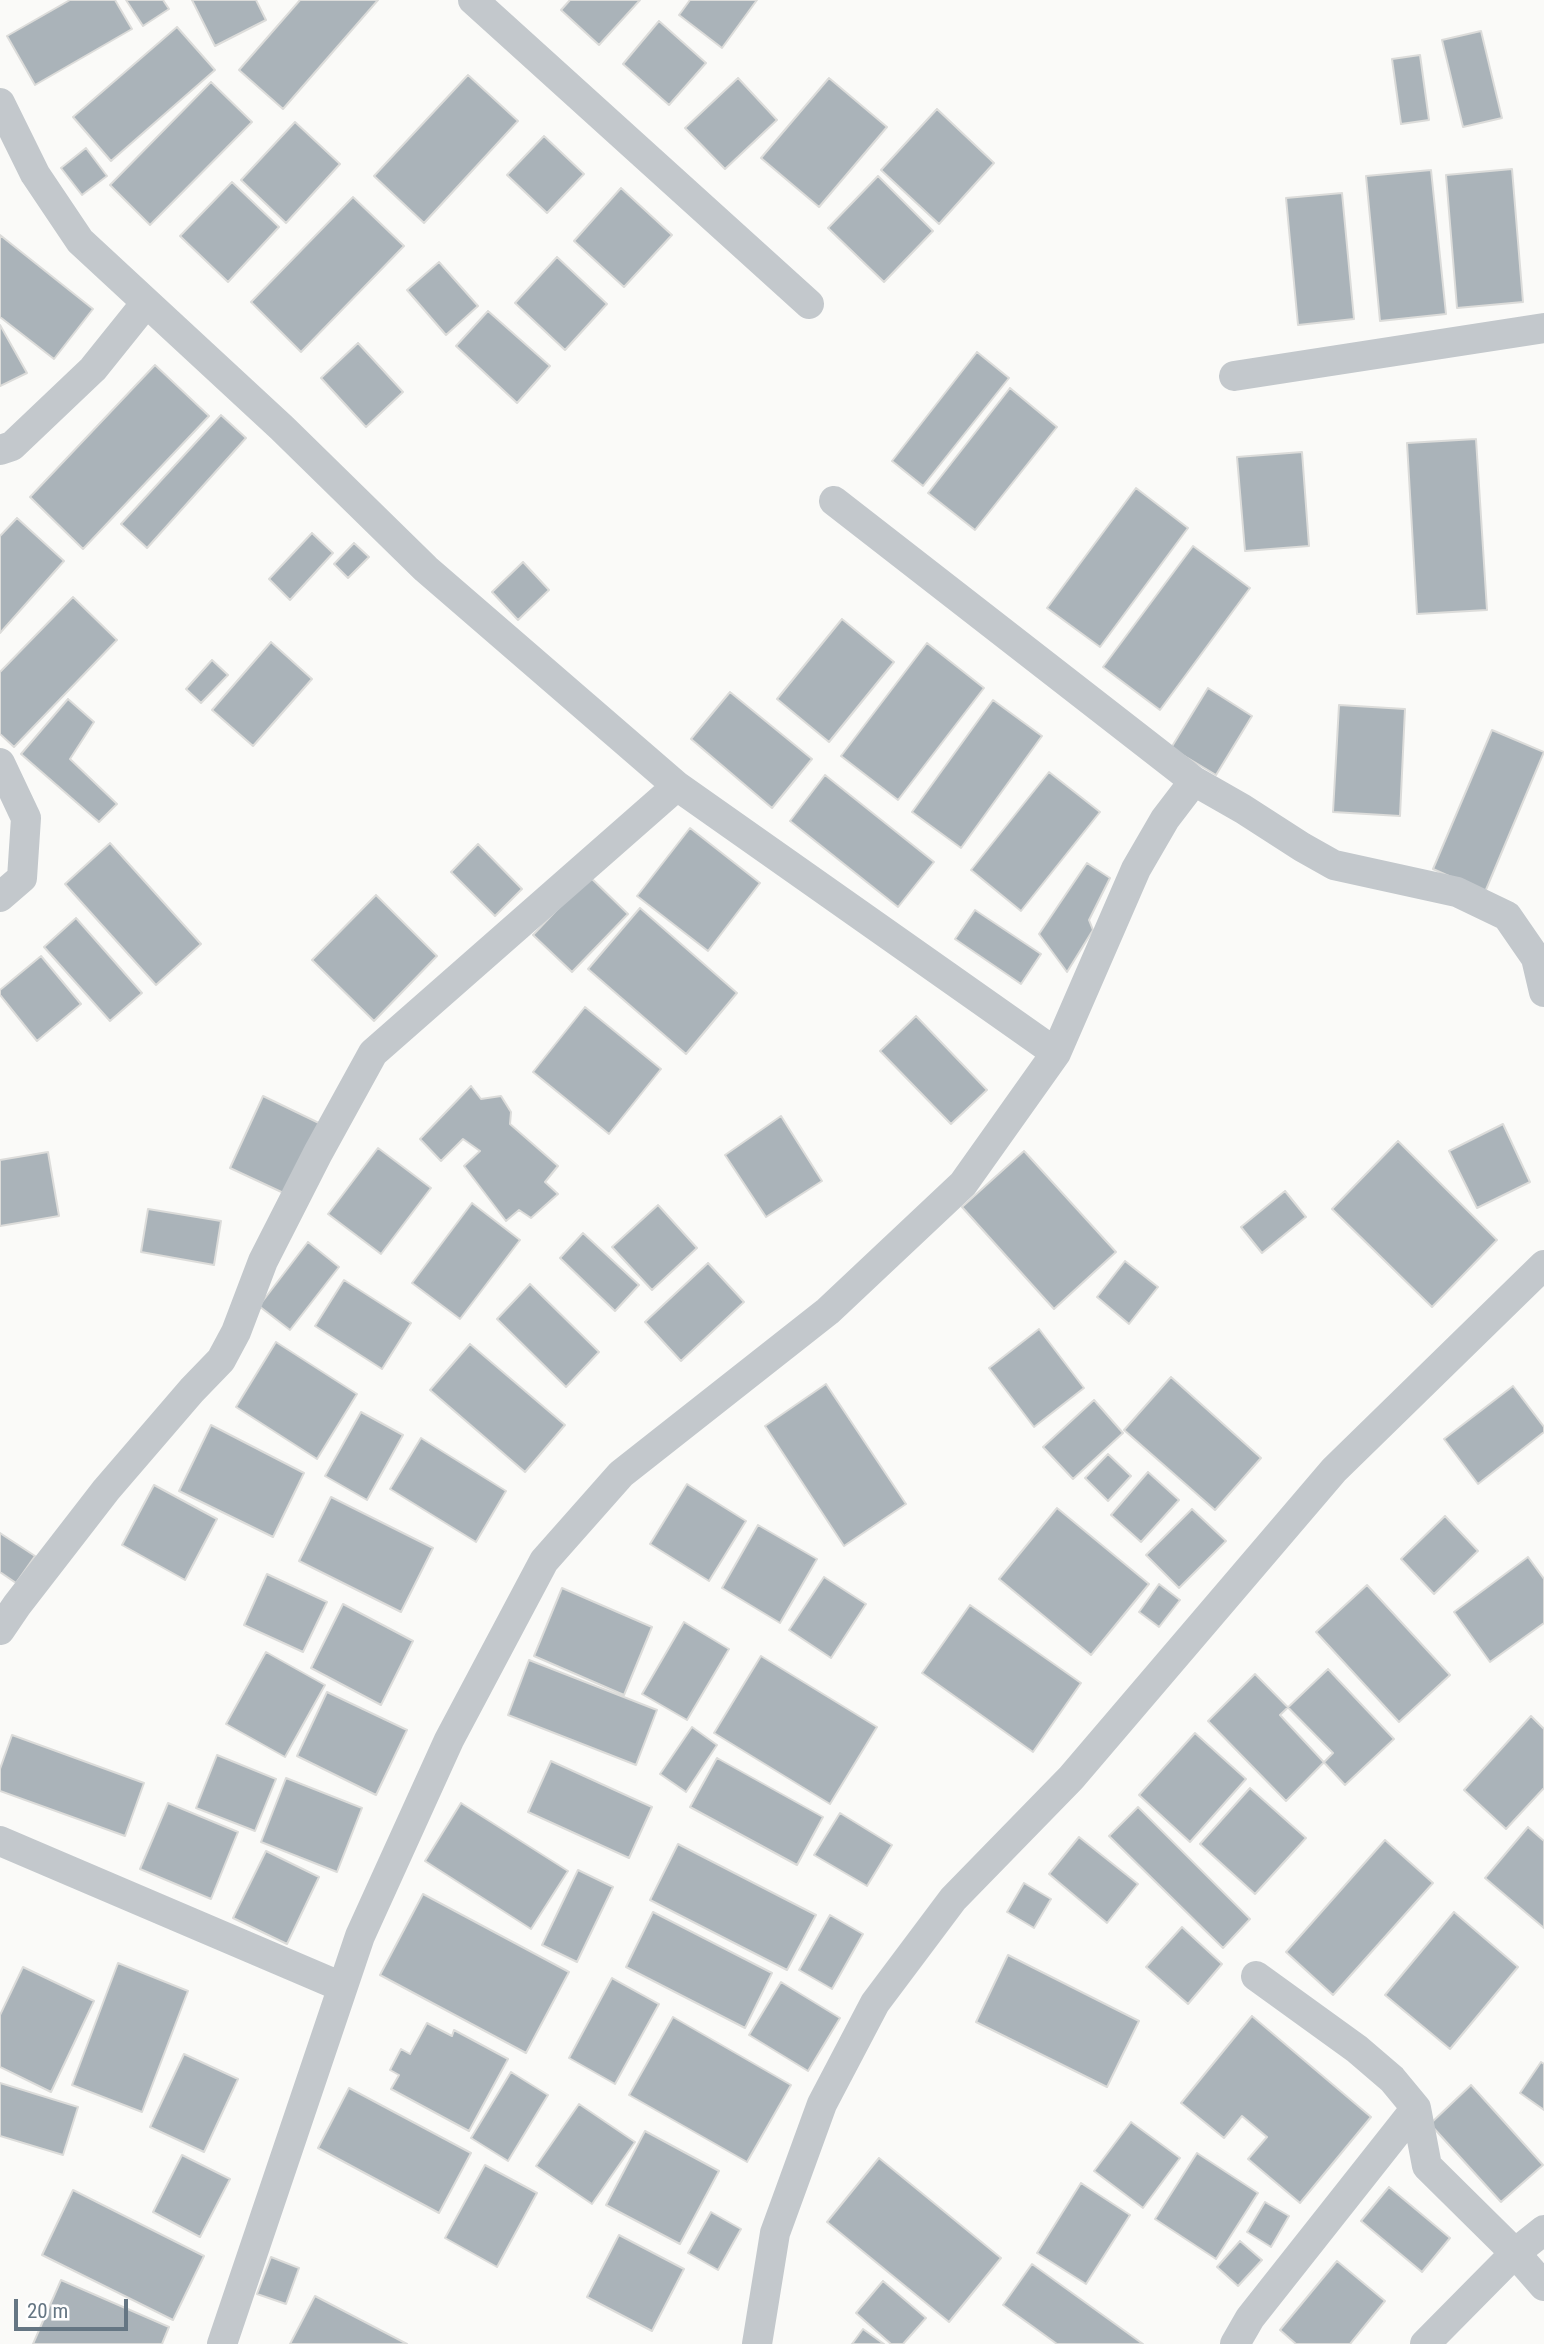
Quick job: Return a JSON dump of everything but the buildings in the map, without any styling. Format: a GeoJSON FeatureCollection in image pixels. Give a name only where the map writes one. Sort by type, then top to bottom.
{"type":"FeatureCollection","features":[{"type":"Feature","properties":{"kind":"street"},"geometry":{"type":"LineString","coordinates":[[473,0],[809,304]]}},
{"type":"Feature","properties":{"kind":"street"},"geometry":{"type":"LineString","coordinates":[[0,103],[35,174],[80,241],[282,428],[426,569],[677,786],[1056,1053]]}},
{"type":"Feature","properties":{"kind":"street"},"geometry":{"type":"LineString","coordinates":[[0,450],[12,446],[93,369],[146,303]]}},
{"type":"Feature","properties":{"kind":"street"},"geometry":{"type":"LineString","coordinates":[[1234,376],[1544,328]]}},
{"type":"Feature","properties":{"kind":"street"},"geometry":{"type":"LineString","coordinates":[[834,501],[1194,780],[1243,808],[1301,847],[1334,865],[1457,891],[1507,916],[1536,958],[1544,992]]}},
{"type":"Feature","properties":{"kind":"street"},"geometry":{"type":"LineString","coordinates":[[0,762],[26,818],[22,878],[0,897]]}},
{"type":"Feature","properties":{"kind":"street"},"geometry":{"type":"LineString","coordinates":[[222,2344],[360,1936],[449,1740],[544,1561],[621,1474],[828,1311],[963,1184],[1056,1053],[1136,869],[1165,819],[1194,780]]}},
{"type":"Feature","properties":{"kind":"street"},"geometry":{"type":"LineString","coordinates":[[0,1630],[16,1605],[106,1490],[221,1360],[236,1332],[263,1261],[373,1053],[677,786]]}},
{"type":"Feature","properties":{"kind":"street"},"geometry":{"type":"LineString","coordinates":[[757,2344],[775,2233],[822,2104],[876,2003],[954,1899],[1071,1778],[1334,1470],[1544,1265]]}},
{"type":"Feature","properties":{"kind":"street"},"geometry":{"type":"LineString","coordinates":[[0,1841],[342,1987]]}},
{"type":"Feature","properties":{"kind":"street"},"geometry":{"type":"LineString","coordinates":[[1256,1976],[1357,2049],[1392,2079],[1416,2108],[1427,2166],[1516,2253],[1544,2286]]}},
{"type":"Feature","properties":{"kind":"street"},"geometry":{"type":"LineString","coordinates":[[1235,2344],[1250,2318],[1416,2108]]}},
{"type":"Feature","properties":{"kind":"street"},"geometry":{"type":"LineString","coordinates":[[1425,2344],[1516,2253],[1544,2230]]}}]}
